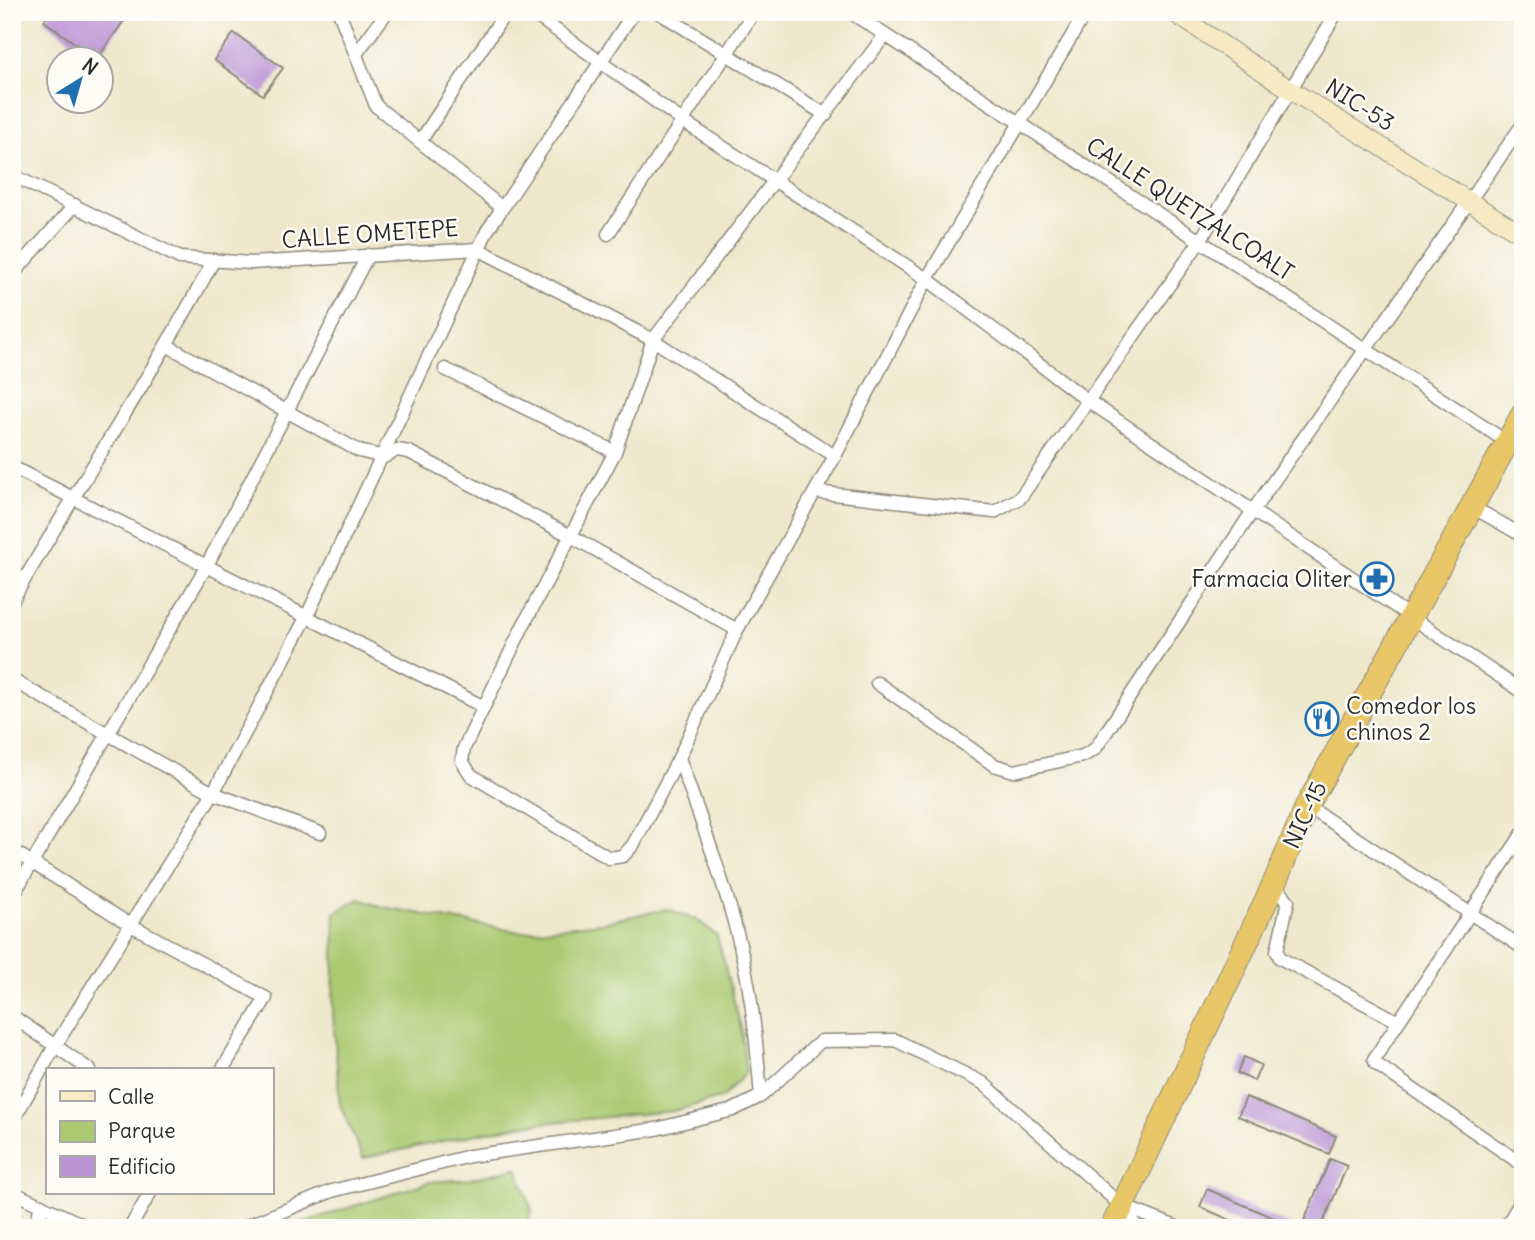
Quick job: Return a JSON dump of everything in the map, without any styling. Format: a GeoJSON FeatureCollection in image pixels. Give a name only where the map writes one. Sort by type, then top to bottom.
{"type":"FeatureCollection","features":[{"type":"Feature","properties":{"kind":"highway","name":"NIC-15"},"geometry":{"type":"LineString","coordinates":[[1112,1228],[1274,884],[1307,806],[1523,414]]}},
{"type":"Feature","properties":{"kind":"main road","name":"NIC-53"},"geometry":{"type":"LineString","coordinates":[[1173,12],[1292,91],[1523,235]]}},
{"type":"Feature","properties":{"kind":"street"},"geometry":{"type":"LineString","coordinates":[[339,12],[376,106],[502,208]]}},
{"type":"Feature","properties":{"kind":"street"},"geometry":{"type":"LineString","coordinates":[[356,54],[387,12]]}},
{"type":"Feature","properties":{"kind":"street"},"geometry":{"type":"LineString","coordinates":[[421,140],[506,12]]}},
{"type":"Feature","properties":{"kind":"street"},"geometry":{"type":"LineString","coordinates":[[531,12],[684,122],[927,279],[1087,400],[1523,692]]}},
{"type":"Feature","properties":{"kind":"street"},"geometry":{"type":"LineString","coordinates":[[12,1122],[55,1045],[213,793],[307,616],[384,457],[478,249],[502,208],[634,12]]}},
{"type":"Feature","properties":{"kind":"street"},"geometry":{"type":"LineString","coordinates":[[658,12],[826,115]]}},
{"type":"Feature","properties":{"kind":"street"},"geometry":{"type":"LineString","coordinates":[[608,234],[754,12]]}},
{"type":"Feature","properties":{"kind":"street","name":"CALLE QUETZALCOALT"},"geometry":{"type":"LineString","coordinates":[[850,12],[1507,442]]}},
{"type":"Feature","properties":{"kind":"street"},"geometry":{"type":"LineString","coordinates":[[885,35],[776,182],[653,340],[615,452],[482,706],[462,761],[471,775],[609,858],[623,856],[634,845],[679,758],[737,630],[835,456],[927,279],[1018,122],[1086,12]]}},
{"type":"Feature","properties":{"kind":"street"},"geometry":{"type":"LineString","coordinates":[[815,492],[994,512],[1020,498],[1200,241],[1337,12]]}},
{"type":"Feature","properties":{"kind":"street"},"geometry":{"type":"LineString","coordinates":[[877,683],[994,765],[1014,771],[1083,756],[1095,749],[1252,512],[1523,124]]}},
{"type":"Feature","properties":{"kind":"street","name":"CALLE OMETEPE"},"geometry":{"type":"LineString","coordinates":[[12,175],[180,258],[251,262],[478,249],[653,340],[835,456]]}},
{"type":"Feature","properties":{"kind":"street"},"geometry":{"type":"LineString","coordinates":[[12,275],[75,205]]}},
{"type":"Feature","properties":{"kind":"street"},"geometry":{"type":"LineString","coordinates":[[12,897],[110,735],[206,568],[368,255]]}},
{"type":"Feature","properties":{"kind":"street"},"geometry":{"type":"LineString","coordinates":[[12,601],[73,496],[168,346],[214,260]]}},
{"type":"Feature","properties":{"kind":"street"},"geometry":{"type":"LineString","coordinates":[[168,346],[287,414],[359,451],[384,457],[397,450],[409,452],[570,536],[737,630]]}},
{"type":"Feature","properties":{"kind":"street"},"geometry":{"type":"LineString","coordinates":[[445,369],[615,452]]}},
{"type":"Feature","properties":{"kind":"street"},"geometry":{"type":"LineString","coordinates":[[12,467],[482,706]]}},
{"type":"Feature","properties":{"kind":"street"},"geometry":{"type":"LineString","coordinates":[[1471,506],[1523,536]]}},
{"type":"Feature","properties":{"kind":"street"},"geometry":{"type":"LineString","coordinates":[[12,680],[213,793],[320,833]]}},
{"type":"Feature","properties":{"kind":"street"},"geometry":{"type":"LineString","coordinates":[[679,758],[718,869],[743,957],[755,1031],[761,1096]]}},
{"type":"Feature","properties":{"kind":"street"},"geometry":{"type":"LineString","coordinates":[[1307,806],[1523,948]]}},
{"type":"Feature","properties":{"kind":"street"},"geometry":{"type":"LineString","coordinates":[[1523,832],[1375,1054],[1376,1065],[1523,1165]]}},
{"type":"Feature","properties":{"kind":"street"},"geometry":{"type":"LineString","coordinates":[[12,850],[129,925],[266,998],[223,1068]]}},
{"type":"Feature","properties":{"kind":"street"},"geometry":{"type":"LineString","coordinates":[[1274,884],[1288,901],[1277,951],[1280,958],[1397,1021]]}},
{"type":"Feature","properties":{"kind":"street"},"geometry":{"type":"LineString","coordinates":[[12,1016],[87,1068]]}},
{"type":"Feature","properties":{"kind":"street"},"geometry":{"type":"LineString","coordinates":[[242,1228],[332,1191],[470,1156],[656,1129],[733,1110],[761,1096],[821,1041],[895,1040],[983,1083],[1122,1206],[1138,1228]]}},
{"type":"Feature","properties":{"kind":"street"},"geometry":{"type":"LineString","coordinates":[[12,1192],[90,1228]]}},
{"type":"Feature","properties":{"kind":"street"},"geometry":{"type":"LineString","coordinates":[[130,1228],[149,1194]]}},
{"type":"Feature","properties":{"kind":"street"},"geometry":{"type":"LineString","coordinates":[[1505,1228],[1523,1198]]}},
{"type":"Feature","properties":{"kind":"street"},"geometry":{"type":"LineString","coordinates":[[35,1228],[41,1205]]}},
{"type":"Feature","properties":{"kind":"street"},"geometry":{"type":"LineString","coordinates":[[1122,1206],[1179,1228]]}},
{"type":"Feature","properties":{"kind":"green space"},"geometry":{"type":"Polygon","coordinates":[[[359,899],[383,907],[520,932],[600,923],[667,909],[699,921],[717,936],[741,1028],[746,1073],[723,1097],[674,1111],[520,1125],[363,1158],[340,1105],[333,1013],[335,913],[359,899]]]}},
{"type":"Feature","properties":{"kind":"green space"},"geometry":{"type":"Polygon","coordinates":[[[517,1168],[532,1211],[526,1228],[286,1228],[429,1182],[470,1179],[517,1168]]]}},
{"type":"Feature","properties":{"kind":"building"},"geometry":{"type":"Polygon","coordinates":[[[51,12],[130,12],[106,46],[79,46],[44,21],[51,12]]]}},
{"type":"Feature","properties":{"kind":"building"},"geometry":{"type":"Polygon","coordinates":[[[234,33],[283,68],[263,95],[214,60],[234,33]]]}},
{"type":"Feature","properties":{"kind":"building"},"geometry":{"type":"Polygon","coordinates":[[[1244,1057],[1261,1065],[1254,1081],[1237,1073],[1244,1057]]]}},
{"type":"Feature","properties":{"kind":"building"},"geometry":{"type":"Polygon","coordinates":[[[1246,1097],[1336,1136],[1329,1154],[1238,1116],[1246,1097]]]}},
{"type":"Feature","properties":{"kind":"building"},"geometry":{"type":"Polygon","coordinates":[[[1330,1159],[1347,1166],[1321,1228],[1301,1228],[1330,1159]]]}},
{"type":"Feature","properties":{"kind":"building"},"geometry":{"type":"Polygon","coordinates":[[[1207,1189],[1297,1228],[1249,1228],[1200,1207],[1207,1189]]]}},
{"type":"Feature","properties":{"kind":"place","name":"Farmacia Oliter"},"geometry":{"type":"Point","coordinates":[1377,579]}},
{"type":"Feature","properties":{"kind":"place","name":"Comedor los chinos 2"},"geometry":{"type":"Point","coordinates":[1322,719]}}]}
